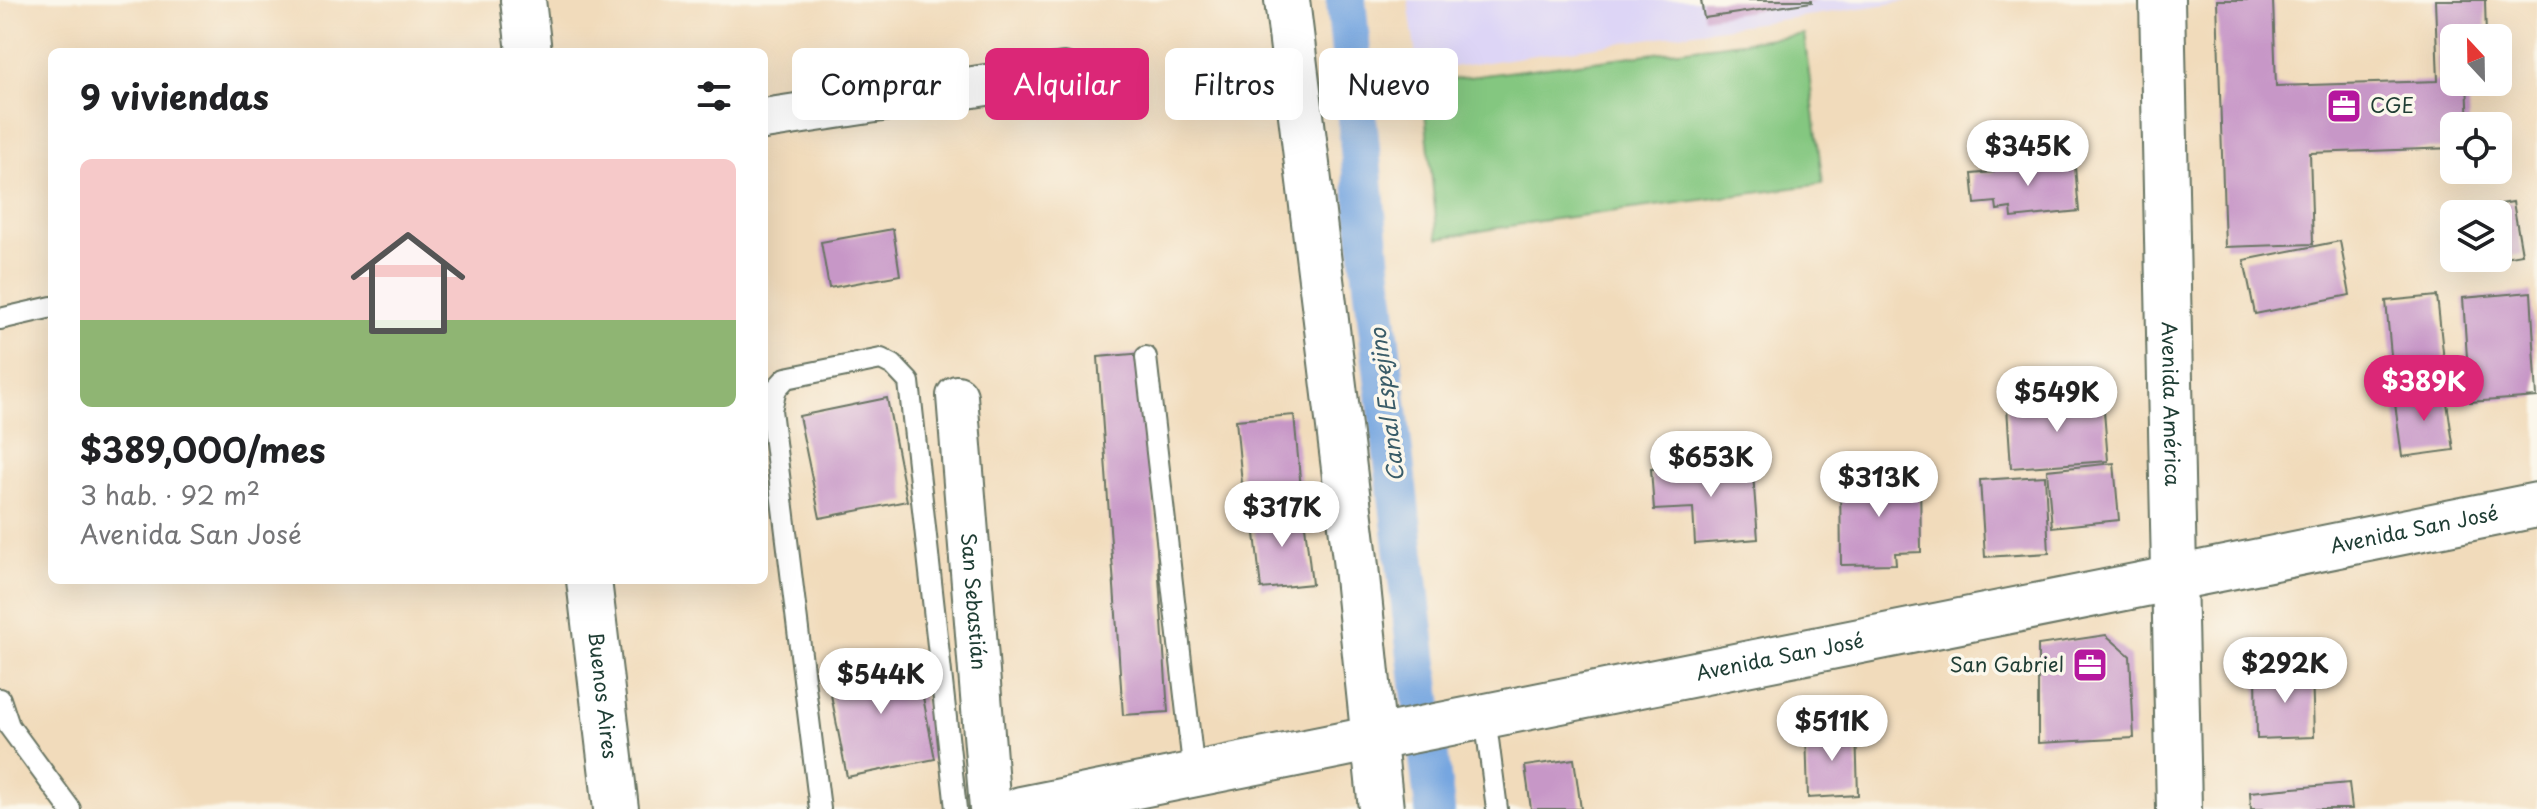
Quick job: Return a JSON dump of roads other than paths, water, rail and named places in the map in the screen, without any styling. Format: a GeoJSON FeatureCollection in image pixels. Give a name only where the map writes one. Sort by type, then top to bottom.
{"type":"FeatureCollection","features":[{"type":"Feature","properties":{"kind":"street"},"geometry":{"type":"LineString","coordinates":[[523,0],[529,48]]}},
{"type":"Feature","properties":{"kind":"street"},"geometry":{"type":"LineString","coordinates":[[1287,0],[1356,567],[1385,735],[1381,809]]}},
{"type":"Feature","properties":{"kind":"street","name":"Avenida América"},"geometry":{"type":"LineString","coordinates":[[2162,0],[2179,809]]}},
{"type":"Feature","properties":{"kind":"street"},"geometry":{"type":"LineString","coordinates":[[768,118],[985,85]]}},
{"type":"Feature","properties":{"kind":"street","name":"San Sebastián"},"geometry":{"type":"LineString","coordinates":[[957,396],[990,809]]}},
{"type":"Feature","properties":{"kind":"street","name":"Avenida San José"},"geometry":{"type":"LineString","coordinates":[[1021,809],[2537,505]]}},
{"type":"Feature","properties":{"kind":"street","name":"Buenos Aires"},"geometry":{"type":"LineString","coordinates":[[589,584],[616,809]]}},
{"type":"Feature","properties":{"kind":"lane"},"geometry":{"type":"LineString","coordinates":[[0,319],[48,308]]}},
{"type":"Feature","properties":{"kind":"lane"},"geometry":{"type":"LineString","coordinates":[[1146,357],[1194,774]]}},
{"type":"Feature","properties":{"kind":"lane"},"geometry":{"type":"LineString","coordinates":[[820,809],[771,410],[776,389],[786,378],[881,359],[893,365],[909,382],[956,809]]}},
{"type":"Feature","properties":{"kind":"lane"},"geometry":{"type":"LineString","coordinates":[[0,699],[9,726],[70,809]]}},
{"type":"Feature","properties":{"kind":"lane"},"geometry":{"type":"LineString","coordinates":[[1480,717],[1497,809]]}},
{"type":"Feature","properties":{"kind":"waterway","name":"Canal Espejino"},"geometry":{"type":"LineString","coordinates":[[1346,0],[1371,266],[1435,809]]}},
{"type":"Feature","properties":{"kind":"place","name":"CGE"},"geometry":{"type":"Point","coordinates":[2344,106]}},
{"type":"Feature","properties":{"kind":"place","name":"San Gabriel"},"geometry":{"type":"Point","coordinates":[2090,665]}}]}
